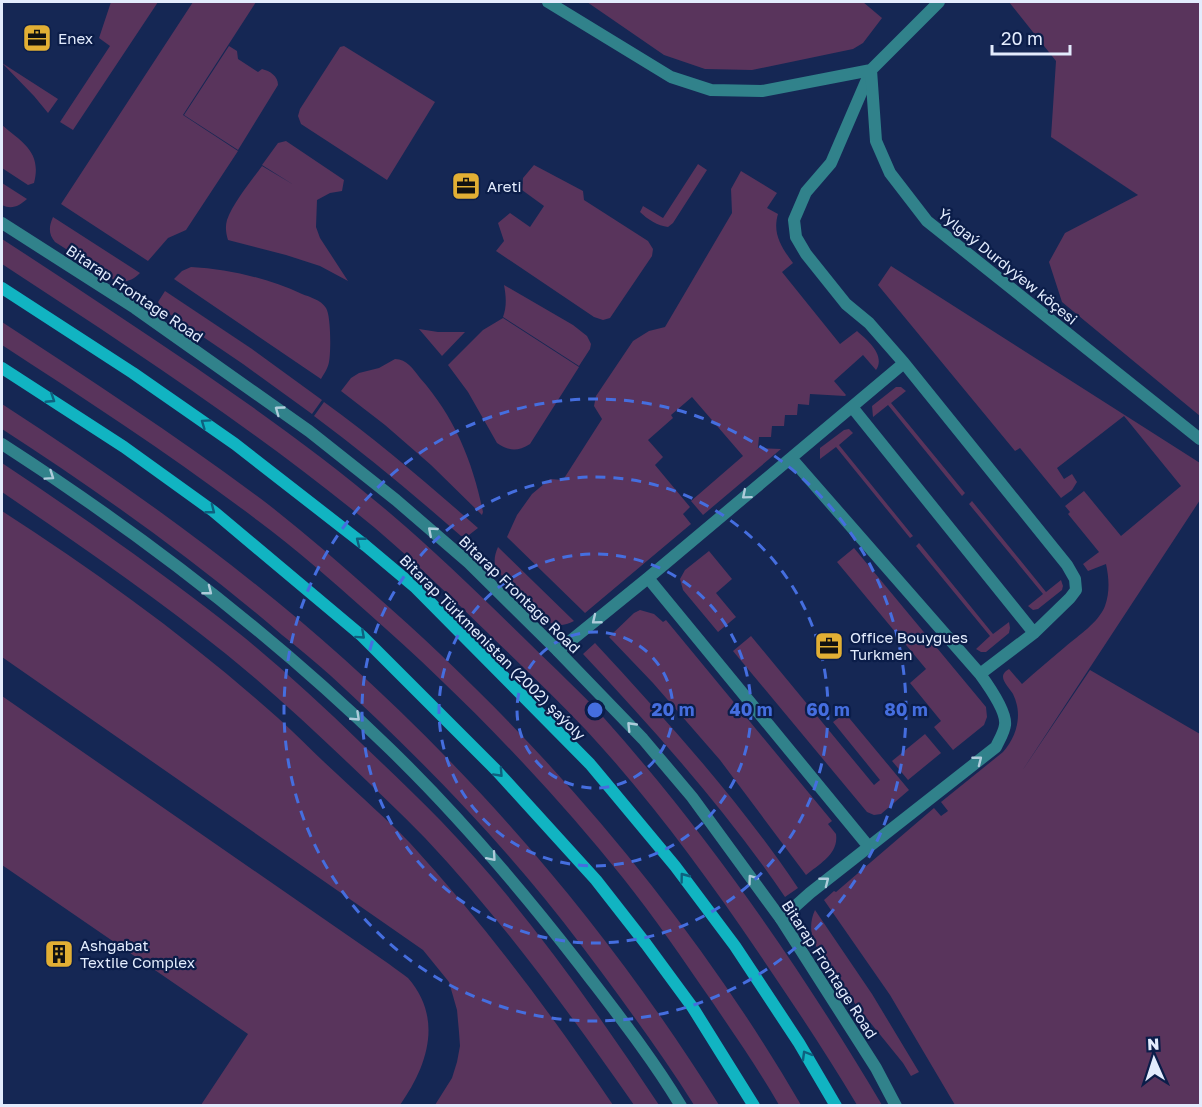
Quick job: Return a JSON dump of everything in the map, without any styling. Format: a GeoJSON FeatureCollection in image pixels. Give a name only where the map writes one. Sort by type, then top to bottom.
{"type":"FeatureCollection","features":[{"type":"Feature","properties":{"kind":"main road","name":"Bitarap Türkmenistan (2002) şaýoly"},"geometry":{"type":"LineString","coordinates":[[2,288],[133,373],[235,444],[416,588],[590,764],[675,866],[735,946],[799,1043],[836,1106]]}},
{"type":"Feature","properties":{"kind":"main road"},"geometry":{"type":"LineString","coordinates":[[2,368],[124,447],[213,511],[362,636],[496,770],[596,880],[693,1008],[754,1106]]}},
{"type":"Feature","properties":{"kind":"street"},"geometry":{"type":"LineString","coordinates":[[548,2],[671,77],[711,90],[762,91],[871,70]]}},
{"type":"Feature","properties":{"kind":"street"},"geometry":{"type":"LineString","coordinates":[[939,2],[871,70],[831,163],[806,192],[794,220],[796,237],[806,254],[846,304],[869,323],[904,363],[1067,565],[1075,579],[1076,590],[1071,598],[1034,633],[980,674]]}},
{"type":"Feature","properties":{"kind":"street","name":"Ýylgaý Durdyýew köçesi"},"geometry":{"type":"LineString","coordinates":[[871,70],[876,141],[890,173],[927,221],[1200,439]]}},
{"type":"Feature","properties":{"kind":"street","name":"Bitarap Frontage Road"},"geometry":{"type":"LineString","coordinates":[[2,223],[135,308],[309,431],[396,500],[469,563],[643,739],[692,797],[780,919],[876,1068],[896,1106]]}},
{"type":"Feature","properties":{"kind":"street"},"geometry":{"type":"LineString","coordinates":[[558,651],[904,363]]}},
{"type":"Feature","properties":{"kind":"street"},"geometry":{"type":"LineString","coordinates":[[852,407],[1034,633]]}},
{"type":"Feature","properties":{"kind":"street"},"geometry":{"type":"LineString","coordinates":[[2,444],[107,514],[172,563],[320,683],[391,749],[488,852],[531,904],[632,1032],[681,1106]]}},
{"type":"Feature","properties":{"kind":"street"},"geometry":{"type":"LineString","coordinates":[[780,919],[996,747],[1006,722],[990,686],[791,458]]}},
{"type":"Feature","properties":{"kind":"street"},"geometry":{"type":"LineString","coordinates":[[648,578],[869,847]]}},
{"type":"Feature","properties":{"kind":"shaded area"},"geometry":{"type":"Polygon","coordinates":[[[111,2],[158,2],[73,130],[60,122],[110,46],[99,38],[111,2]]]}},
{"type":"Feature","properties":{"kind":"shaded area"},"geometry":{"type":"Polygon","coordinates":[[[193,2],[256,2],[183,115],[238,151],[186,230],[168,238],[148,261],[61,204],[193,2]]]}},
{"type":"Feature","properties":{"kind":"shaded area"},"geometry":{"type":"Polygon","coordinates":[[[587,2],[863,2],[882,18],[863,43],[853,49],[752,70],[705,69],[664,55],[587,2]]]}},
{"type":"Feature","properties":{"kind":"shaded area"},"geometry":{"type":"Polygon","coordinates":[[[1009,2],[1200,2],[1200,416],[1062,302],[1049,262],[1065,233],[1138,195],[1051,137],[1056,61],[1009,2]]]}},
{"type":"Feature","properties":{"kind":"shaded area"},"geometry":{"type":"Polygon","coordinates":[[[229,46],[237,51],[238,59],[258,72],[262,69],[273,74],[278,85],[238,150],[184,115],[229,46]]]}},
{"type":"Feature","properties":{"kind":"shaded area"},"geometry":{"type":"Polygon","coordinates":[[[344,46],[435,102],[387,180],[301,124],[298,116],[300,109],[340,47],[344,46]]]}},
{"type":"Feature","properties":{"kind":"shaded area"},"geometry":{"type":"Polygon","coordinates":[[[2,63],[58,99],[48,113],[34,96],[2,63]]]}},
{"type":"Feature","properties":{"kind":"shaded area"},"geometry":{"type":"Polygon","coordinates":[[[2,125],[29,149],[33,156],[36,172],[34,183],[28,185],[2,168],[2,125]]]}},
{"type":"Feature","properties":{"kind":"shaded area"},"geometry":{"type":"Polygon","coordinates":[[[286,141],[344,180],[342,191],[330,193],[317,200],[316,227],[320,238],[348,281],[320,266],[228,240],[226,225],[230,213],[262,166],[294,185],[262,165],[278,143],[286,141]]]}},
{"type":"Feature","properties":{"kind":"shaded area"},"geometry":{"type":"Polygon","coordinates":[[[698,164],[707,170],[673,223],[668,227],[660,225],[649,220],[640,212],[643,206],[663,218],[698,164]]]}},
{"type":"Feature","properties":{"kind":"shaded area"},"geometry":{"type":"Polygon","coordinates":[[[534,165],[583,191],[584,200],[648,241],[653,249],[652,256],[610,318],[603,320],[594,317],[496,251],[504,241],[498,223],[510,213],[530,227],[544,206],[522,190],[523,178],[534,165]]]}},
{"type":"Feature","properties":{"kind":"shaded area"},"geometry":{"type":"Polygon","coordinates":[[[741,171],[777,193],[767,208],[778,214],[777,234],[793,263],[782,272],[840,344],[857,331],[866,339],[874,348],[879,359],[876,370],[863,355],[834,381],[845,396],[810,394],[809,405],[798,404],[797,415],[785,415],[784,426],[772,426],[771,437],[759,437],[758,448],[781,449],[703,515],[691,501],[743,456],[692,397],[671,415],[673,418],[648,440],[663,457],[655,465],[690,507],[683,514],[691,524],[585,613],[507,537],[517,515],[532,494],[550,479],[563,480],[602,419],[594,406],[596,396],[633,341],[649,331],[665,327],[732,213],[731,189],[741,171]]]}},
{"type":"Feature","properties":{"kind":"shaded area"},"geometry":{"type":"Polygon","coordinates":[[[2,183],[27,199],[15,206],[2,205],[2,183]]]}},
{"type":"Feature","properties":{"kind":"shaded area"},"geometry":{"type":"Polygon","coordinates":[[[53,217],[140,273],[123,282],[116,281],[55,242],[50,230],[53,217]]]}},
{"type":"Feature","properties":{"kind":"shaded area"},"geometry":{"type":"Polygon","coordinates":[[[2,239],[220,384],[344,475],[444,561],[577,689],[643,763],[717,857],[786,954],[882,1105],[857,1105],[783,990],[697,866],[610,756],[551,694],[419,567],[330,492],[192,391],[2,264],[2,239]]]}},
{"type":"Feature","properties":{"kind":"shaded area"},"geometry":{"type":"Polygon","coordinates":[[[891,266],[1200,463],[1200,500],[1022,771],[1090,670],[1200,734],[1200,1105],[955,1105],[890,995],[824,900],[934,808],[941,816],[948,811],[941,802],[1008,746],[1015,732],[1018,709],[1013,694],[1003,679],[1005,672],[1009,669],[1022,684],[1088,628],[1102,612],[1107,601],[1108,590],[1106,564],[1088,571],[1083,564],[1099,552],[1068,514],[1070,512],[1065,506],[1084,491],[1121,536],[1181,486],[1124,416],[1057,468],[1064,479],[1072,474],[1077,482],[1072,490],[1061,498],[1020,448],[1015,451],[878,285],[891,266]]]}},
{"type":"Feature","properties":{"kind":"shaded area"},"geometry":{"type":"Polygon","coordinates":[[[191,267],[234,272],[262,279],[289,288],[321,303],[328,312],[330,357],[321,379],[174,279],[182,271],[191,267]]]}},
{"type":"Feature","properties":{"kind":"shaded area"},"geometry":{"type":"Polygon","coordinates":[[[504,285],[573,325],[587,336],[591,344],[590,349],[579,366],[503,317],[506,301],[504,285]]]}},
{"type":"Feature","properties":{"kind":"shaded area"},"geometry":{"type":"Polygon","coordinates":[[[165,291],[252,349],[322,400],[312,414],[162,309],[158,302],[165,291]]]}},
{"type":"Feature","properties":{"kind":"shaded area"},"geometry":{"type":"Polygon","coordinates":[[[503,318],[579,367],[530,444],[517,449],[505,448],[497,443],[468,392],[448,365],[483,330],[503,318]]]}},
{"type":"Feature","properties":{"kind":"shaded area"},"geometry":{"type":"Polygon","coordinates":[[[2,322],[170,434],[269,505],[373,593],[495,708],[608,832],[660,897],[710,964],[757,1033],[801,1105],[779,1105],[713,1003],[635,893],[563,807],[468,706],[313,564],[271,531],[163,452],[2,345],[2,322]]]}},
{"type":"Feature","properties":{"kind":"shaded area"},"geometry":{"type":"Polygon","coordinates":[[[419,329],[438,332],[465,332],[442,356],[419,329]]]}},
{"type":"Feature","properties":{"kind":"shaded area"},"geometry":{"type":"Polygon","coordinates":[[[395,359],[403,361],[412,368],[443,408],[452,424],[474,475],[482,515],[431,465],[341,391],[351,378],[359,373],[379,368],[395,359]]]}},
{"type":"Feature","properties":{"kind":"shaded area"},"geometry":{"type":"Polygon","coordinates":[[[896,387],[901,387],[906,391],[891,403],[965,493],[962,496],[888,405],[873,417],[872,406],[896,387]]]}},
{"type":"Feature","properties":{"kind":"shaded area"},"geometry":{"type":"Polygon","coordinates":[[[324,402],[402,463],[478,528],[469,535],[461,536],[389,474],[314,416],[324,402]]]}},
{"type":"Feature","properties":{"kind":"shaded area"},"geometry":{"type":"Polygon","coordinates":[[[2,404],[135,493],[221,557],[304,624],[398,709],[449,760],[547,869],[637,984],[719,1105],[694,1105],[619,996],[545,899],[442,783],[387,729],[331,676],[215,580],[110,502],[2,429],[2,404]]]}},
{"type":"Feature","properties":{"kind":"shaded area"},"geometry":{"type":"Polygon","coordinates":[[[849,429],[853,433],[839,445],[913,536],[910,538],[836,447],[820,459],[820,448],[844,430],[849,429]]]}},
{"type":"Feature","properties":{"kind":"shaded area"},"geometry":{"type":"Polygon","coordinates":[[[2,463],[182,589],[240,634],[317,701],[411,791],[471,854],[529,923],[583,994],[659,1105],[634,1105],[508,934],[454,869],[396,809],[303,721],[226,654],[144,591],[2,492],[2,463]]]}},
{"type":"Feature","properties":{"kind":"shaded area"},"geometry":{"type":"Polygon","coordinates":[[[972,501],[1046,592],[1061,580],[1062,590],[1038,609],[1033,610],[1028,606],[1043,594],[969,504],[972,501]]]}},
{"type":"Feature","properties":{"kind":"shaded area"},"geometry":{"type":"Polygon","coordinates":[[[2,511],[109,583],[212,662],[278,718],[392,825],[438,874],[491,938],[566,1037],[613,1105],[435,1105],[452,1078],[460,1046],[459,1032],[457,1010],[449,982],[423,950],[2,657],[2,511]]]}},
{"type":"Feature","properties":{"kind":"shaded area"},"geometry":{"type":"Polygon","coordinates":[[[919,543],[993,634],[1009,622],[1009,633],[986,652],[976,649],[990,636],[916,546],[919,543]]]}},
{"type":"Feature","properties":{"kind":"shaded area"},"geometry":{"type":"Polygon","coordinates":[[[498,547],[574,621],[563,625],[551,623],[498,572],[495,560],[498,547]]]}},
{"type":"Feature","properties":{"kind":"shaded area"},"geometry":{"type":"Polygon","coordinates":[[[854,548],[986,707],[987,717],[984,725],[953,750],[934,727],[941,721],[910,683],[926,669],[837,562],[854,548]]]}},
{"type":"Feature","properties":{"kind":"shaded area"},"geometry":{"type":"Polygon","coordinates":[[[709,551],[732,579],[716,593],[736,617],[718,632],[683,590],[680,579],[685,570],[709,551]]]}},
{"type":"Feature","properties":{"kind":"shaded area"},"geometry":{"type":"Polygon","coordinates":[[[640,610],[654,614],[663,622],[666,620],[832,821],[828,824],[836,834],[834,847],[827,858],[806,875],[720,760],[653,683],[609,637],[640,610]]]}},
{"type":"Feature","properties":{"kind":"shaded area"},"geometry":{"type":"Polygon","coordinates":[[[751,636],[874,785],[880,780],[833,722],[845,713],[909,790],[881,814],[874,815],[867,812],[733,651],[751,636]]]}},
{"type":"Feature","properties":{"kind":"shaded area"},"geometry":{"type":"Polygon","coordinates":[[[595,643],[727,792],[798,888],[785,897],[714,802],[637,712],[583,654],[595,643]]]}},
{"type":"Feature","properties":{"kind":"shaded area"},"geometry":{"type":"Polygon","coordinates":[[[2,696],[408,978],[426,1010],[428,1043],[418,1075],[400,1105],[201,1105],[248,1034],[2,865],[2,696]]]}},
{"type":"Feature","properties":{"kind":"shaded area"},"geometry":{"type":"Polygon","coordinates":[[[925,734],[941,753],[908,780],[892,761],[925,734]]]}},
{"type":"Feature","properties":{"kind":"shaded area"},"geometry":{"type":"Polygon","coordinates":[[[815,910],[872,994],[919,1072],[911,1076],[856,1005],[814,943],[811,926],[815,910]]]}},
{"type":"Feature","properties":{"kind":"place","name":"Enex"},"geometry":{"type":"Point","coordinates":[37,38]}},
{"type":"Feature","properties":{"kind":"place","name":"Areti"},"geometry":{"type":"Point","coordinates":[466,186]}},
{"type":"Feature","properties":{"kind":"place","name":"Office Bouygues Turkmen"},"geometry":{"type":"Point","coordinates":[829,646]}},
{"type":"Feature","properties":{"kind":"place","name":"Ashgabat Textile Complex"},"geometry":{"type":"Point","coordinates":[59,954]}}]}
